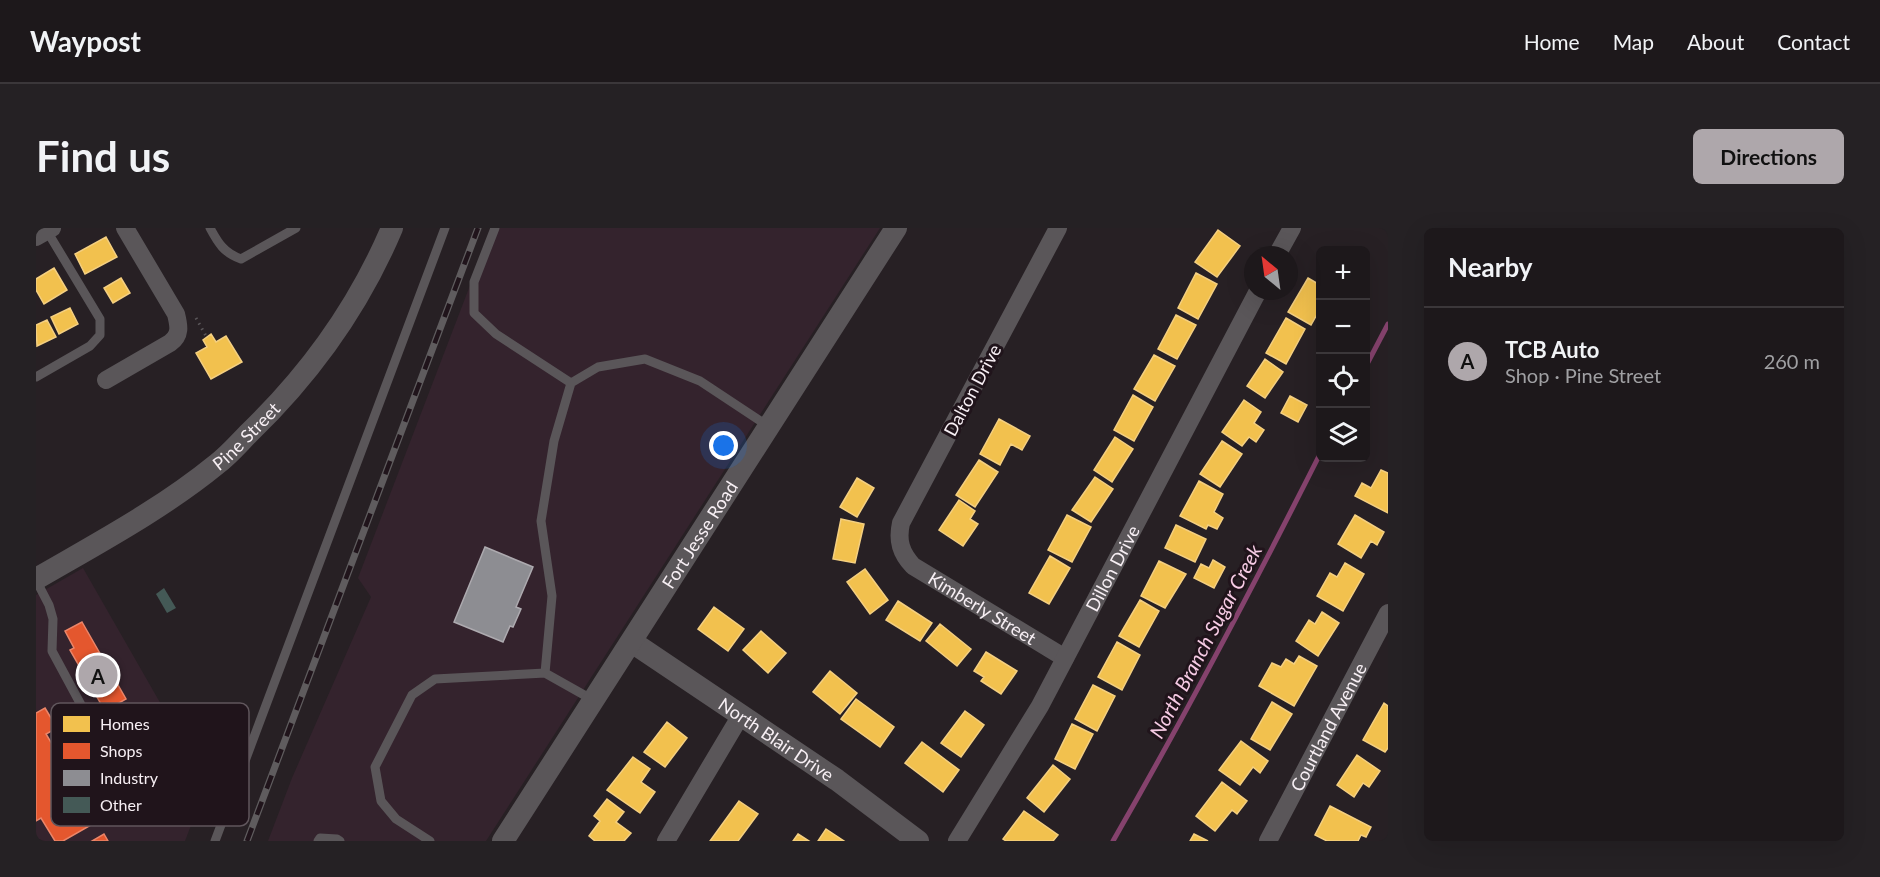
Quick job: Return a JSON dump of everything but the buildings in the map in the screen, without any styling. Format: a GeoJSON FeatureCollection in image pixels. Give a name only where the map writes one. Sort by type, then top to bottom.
{"type":"FeatureCollection","features":[{"type":"Feature","properties":{"kind":"street"},"geometry":{"type":"LineString","coordinates":[[106,380],[170,344],[179,330],[176,314],[125,228]]}},
{"type":"Feature","properties":{"kind":"street","name":"Pine Street"},"geometry":{"type":"LineString","coordinates":[[36,580],[146,515],[218,464],[304,374],[338,329],[366,281],[392,228]]}},
{"type":"Feature","properties":{"kind":"street","name":"Fort Jesse Road"},"geometry":{"type":"LineString","coordinates":[[503,841],[896,228]]}},
{"type":"Feature","properties":{"kind":"street","name":"Dalton Drive"},"geometry":{"type":"LineString","coordinates":[[903,554],[899,534],[901,523],[1058,228]]}},
{"type":"Feature","properties":{"kind":"street"},"geometry":{"type":"LineString","coordinates":[[1282,246],[1290,229]]}},
{"type":"Feature","properties":{"kind":"street","name":"Dillon Drive"},"geometry":{"type":"LineString","coordinates":[[957,841],[1040,706],[1253,300]]}},
{"type":"Feature","properties":{"kind":"street","name":"Kimberly Street"},"geometry":{"type":"LineString","coordinates":[[903,554],[913,566],[1065,658]]}},
{"type":"Feature","properties":{"kind":"street","name":"Courtland Avenue"},"geometry":{"type":"LineString","coordinates":[[1268,841],[1388,613]]}},
{"type":"Feature","properties":{"kind":"street","name":"North Blair Drive"},"geometry":{"type":"LineString","coordinates":[[632,642],[837,780],[918,841]]}},
{"type":"Feature","properties":{"kind":"street"},"geometry":{"type":"LineString","coordinates":[[666,841],[741,715]]}},
{"type":"Feature","properties":{"kind":"lane"},"geometry":{"type":"LineString","coordinates":[[210,228],[219,245],[228,255],[241,259],[296,228]]}},
{"type":"Feature","properties":{"kind":"lane"},"geometry":{"type":"LineString","coordinates":[[249,750],[445,228]]}},
{"type":"Feature","properties":{"kind":"lane"},"geometry":{"type":"LineString","coordinates":[[495,228],[474,282],[474,313],[496,334],[571,383]]}},
{"type":"Feature","properties":{"kind":"lane"},"geometry":{"type":"LineString","coordinates":[[36,377],[90,346],[100,335],[100,320],[45,232]]}},
{"type":"Feature","properties":{"kind":"lane"},"geometry":{"type":"LineString","coordinates":[[545,673],[552,596],[541,521],[554,441],[571,383],[598,367],[645,359],[700,381],[768,426]]}},
{"type":"Feature","properties":{"kind":"lane"},"geometry":{"type":"LineString","coordinates":[[36,580],[49,605],[53,619],[52,651],[80,703]]}},
{"type":"Feature","properties":{"kind":"lane"},"geometry":{"type":"LineString","coordinates":[[430,841],[396,819],[381,801],[375,767],[412,695],[435,679],[545,673],[594,701]]}},
{"type":"Feature","properties":{"kind":"lane"},"geometry":{"type":"LineString","coordinates":[[215,841],[221,826]]}},
{"type":"Feature","properties":{"kind":"lane"},"geometry":{"type":"LineString","coordinates":[[318,841],[320,838],[340,841]]}},
{"type":"Feature","properties":{"kind":"shaded area"},"geometry":{"type":"Polygon","coordinates":[[[492,228],[880,228],[486,841],[268,841],[292,778],[371,597],[358,578],[492,228]]]}},
{"type":"Feature","properties":{"kind":"shaded area"},"geometry":{"type":"Polygon","coordinates":[[[83,568],[160,703],[51,703],[51,826],[191,826],[185,841],[36,841],[36,595],[83,568]]]}},
{"type":"Feature","properties":{"kind":"waterway","name":"North Branch Sugar Creek"},"geometry":{"type":"LineString","coordinates":[[1370,358],[1388,324]]}},
{"type":"Feature","properties":{"kind":"waterway","name":"North Branch Sugar Creek"},"geometry":{"type":"LineString","coordinates":[[1113,841],[1219,649],[1316,462]]}},
{"type":"Feature","properties":{"kind":"railway"},"geometry":{"type":"LineString","coordinates":[[247,841],[478,228]]}},
{"type":"Feature","properties":{"kind":"place","name":"TCB Auto"},"geometry":{"type":"Point","coordinates":[98,675]}}]}
